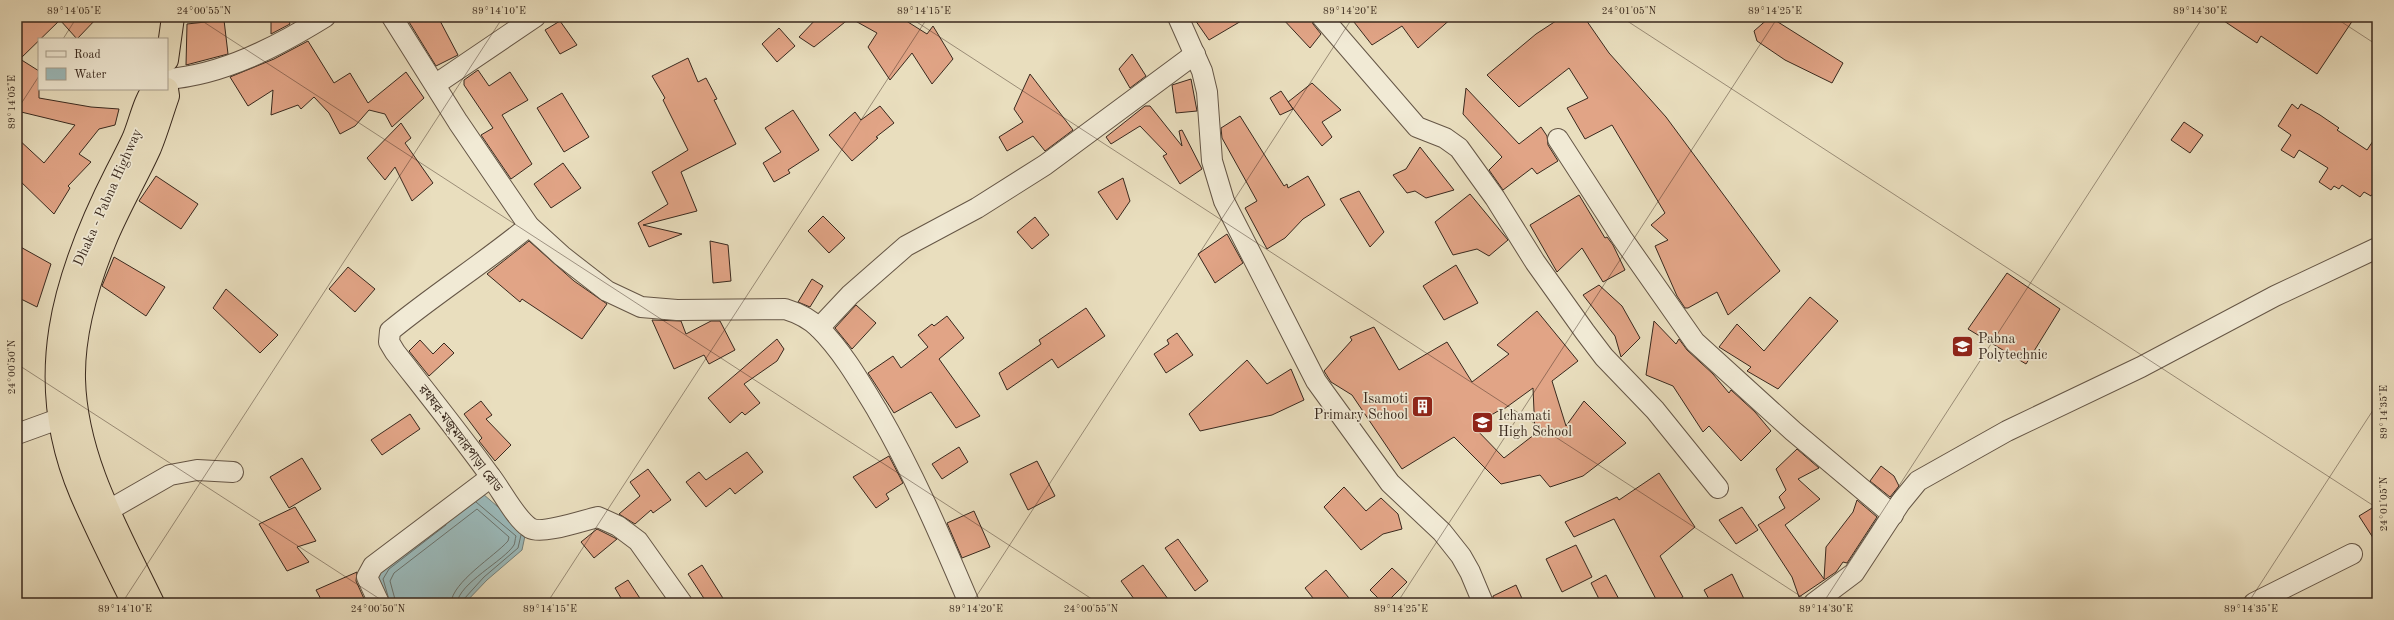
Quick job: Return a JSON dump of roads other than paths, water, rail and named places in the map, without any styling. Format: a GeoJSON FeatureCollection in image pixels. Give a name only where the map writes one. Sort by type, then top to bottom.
{"type":"FeatureCollection","features":[{"type":"Feature","properties":{"kind":"highway"},"geometry":{"type":"LineString","coordinates":[[168,53],[173,17]]}},
{"type":"Feature","properties":{"kind":"highway","name":"Dhaka - Pabna Highway"},"geometry":{"type":"LineString","coordinates":[[153,603],[98,488],[84,446],[69,414],[55,376],[58,340],[71,279],[107,191],[133,139],[154,90]]}},
{"type":"Feature","properties":{"kind":"highway","name":"Dhaka - Pabna Highway"},"geometry":{"type":"LineString","coordinates":[[133,603],[80,492],[69,414],[74,378],[76,345],[89,288],[106,240],[150,147],[168,96],[167,90]]}},
{"type":"Feature","properties":{"kind":"street"},"geometry":{"type":"LineString","coordinates":[[168,79],[187,78],[249,56],[280,42],[325,17]]}},
{"type":"Feature","properties":{"kind":"street"},"geometry":{"type":"LineString","coordinates":[[392,17],[436,84],[458,122],[529,226],[562,256],[607,291],[623,300],[641,307],[677,310],[785,309],[800,314],[819,328],[849,365],[890,434],[926,502],[969,603]]}},
{"type":"Feature","properties":{"kind":"street"},"geometry":{"type":"LineString","coordinates":[[436,84],[535,17]]}},
{"type":"Feature","properties":{"kind":"street"},"geometry":{"type":"LineString","coordinates":[[1178,17],[1202,71],[1207,92],[1209,144],[1222,195],[1316,381],[1390,483],[1442,532],[1461,556],[1470,572],[1483,603]]}},
{"type":"Feature","properties":{"kind":"street"},"geometry":{"type":"LineString","coordinates":[[1322,17],[1417,127],[1445,138],[1459,148],[1495,198],[1535,262],[1604,357],[1654,410],[1718,488]]}},
{"type":"Feature","properties":{"kind":"street"},"geometry":{"type":"LineString","coordinates":[[819,328],[850,295],[906,246],[977,208],[1045,165],[1195,54]]}},
{"type":"Feature","properties":{"kind":"street"},"geometry":{"type":"LineString","coordinates":[[1558,139],[1622,238],[1695,342],[1793,431],[1893,515]]}},
{"type":"Feature","properties":{"kind":"street","name":"রথঘর-মজুমদারপাড়া রোড"},"geometry":{"type":"LineString","coordinates":[[529,226],[484,262],[427,301],[390,332],[389,342],[516,512],[530,528],[540,530],[554,528],[598,516],[618,526],[638,541],[682,603]]}},
{"type":"Feature","properties":{"kind":"street"},"geometry":{"type":"LineString","coordinates":[[1814,603],[1854,573],[1918,481],[1943,465],[2007,431],[2141,368],[2275,296],[2377,248]]}},
{"type":"Feature","properties":{"kind":"street"},"geometry":{"type":"LineString","coordinates":[[17,434],[69,414]]}},
{"type":"Feature","properties":{"kind":"street"},"geometry":{"type":"LineString","coordinates":[[109,510],[170,475],[197,470],[233,472]]}},
{"type":"Feature","properties":{"kind":"street"},"geometry":{"type":"LineString","coordinates":[[379,603],[367,577],[373,566],[491,477]]}},
{"type":"Feature","properties":{"kind":"street"},"geometry":{"type":"LineString","coordinates":[[2254,603],[2352,554]]}},
{"type":"Feature","properties":{"kind":"water"},"geometry":{"type":"Polygon","coordinates":[[[483,494],[526,531],[522,550],[487,580],[465,603],[382,603],[374,578],[483,494]]]}},
{"type":"Feature","properties":{"kind":"place","name":"Pabna Polytechnic"},"geometry":{"type":"Point","coordinates":[1962,346]}},
{"type":"Feature","properties":{"kind":"place","name":"Isamoti Primary School"},"geometry":{"type":"Point","coordinates":[1423,406]}},
{"type":"Feature","properties":{"kind":"place","name":"Ichamati High School"},"geometry":{"type":"Point","coordinates":[1483,423]}}]}
